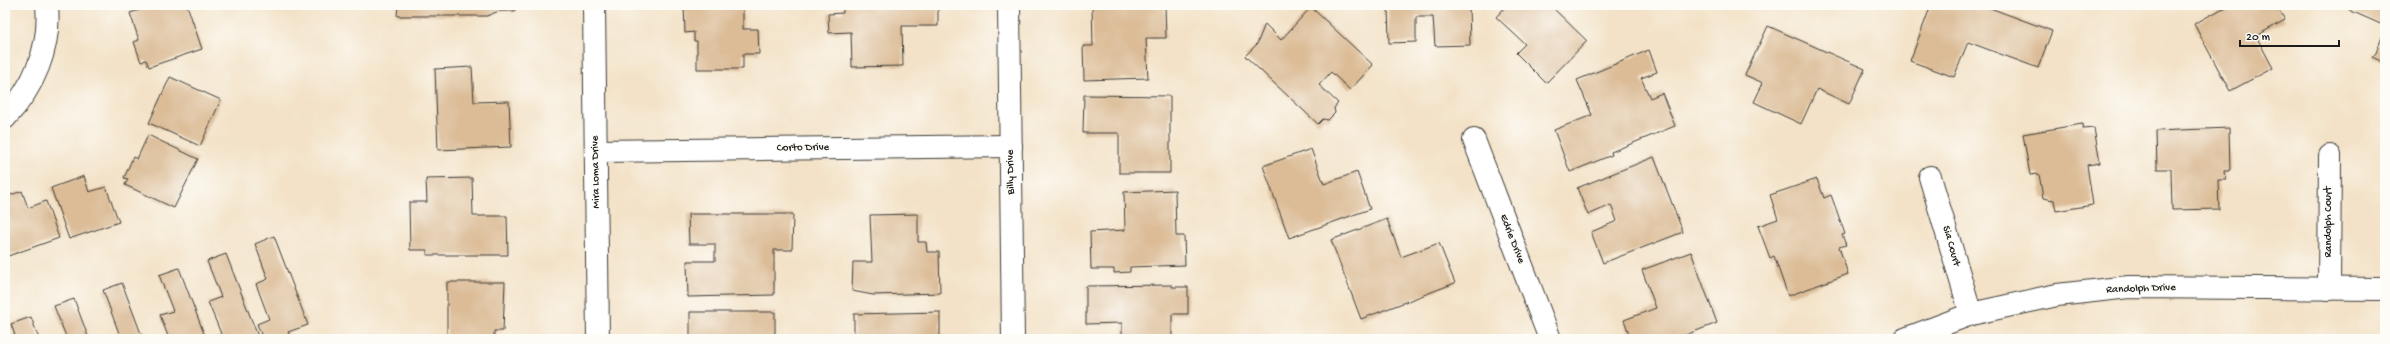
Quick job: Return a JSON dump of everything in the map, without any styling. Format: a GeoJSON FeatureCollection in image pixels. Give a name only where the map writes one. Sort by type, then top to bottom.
{"type":"FeatureCollection","features":[{"type":"Feature","properties":{"kind":"street"},"geometry":{"type":"LineString","coordinates":[[5,118],[21,101],[36,75],[44,50],[48,5]]}},
{"type":"Feature","properties":{"kind":"street","name":"Mira Loma Drive"},"geometry":{"type":"LineString","coordinates":[[594,5],[598,339]]}},
{"type":"Feature","properties":{"kind":"street","name":"Billy Drive"},"geometry":{"type":"LineString","coordinates":[[1009,5],[1013,339]]}},
{"type":"Feature","properties":{"kind":"street","name":"Edrie Drive"},"geometry":{"type":"LineString","coordinates":[[1474,140],[1550,339]]}},
{"type":"Feature","properties":{"kind":"street","name":"Corto Drive"},"geometry":{"type":"LineString","coordinates":[[596,151],[1011,146]]}},
{"type":"Feature","properties":{"kind":"street","name":"Randolph Court"},"geometry":{"type":"LineString","coordinates":[[2329,289],[2330,156]]}},
{"type":"Feature","properties":{"kind":"street","name":"Sia Court"},"geometry":{"type":"LineString","coordinates":[[1930,177],[1971,314]]}},
{"type":"Feature","properties":{"kind":"street","name":"Randolph Drive"},"geometry":{"type":"LineString","coordinates":[[1905,339],[1971,314],[2057,295],[2129,287],[2329,289],[2385,288]]}},
{"type":"Feature","properties":{"kind":"building"},"geometry":{"type":"Polygon","coordinates":[[[155,5],[187,5],[202,49],[149,67],[146,60],[141,62],[134,42],[139,40],[130,13],[155,5]]]}},
{"type":"Feature","properties":{"kind":"building"},"geometry":{"type":"Polygon","coordinates":[[[398,5],[515,5],[515,11],[499,11],[487,16],[397,16],[398,5]]]}},
{"type":"Feature","properties":{"kind":"building"},"geometry":{"type":"Polygon","coordinates":[[[684,5],[743,5],[743,29],[758,29],[759,54],[743,54],[743,69],[697,69],[697,41],[694,41],[694,32],[685,33],[684,5]]]}},
{"type":"Feature","properties":{"kind":"building"},"geometry":{"type":"Polygon","coordinates":[[[843,5],[938,5],[938,26],[902,26],[903,66],[852,67],[851,32],[829,33],[828,14],[843,13],[843,5]]]}},
{"type":"Feature","properties":{"kind":"building"},"geometry":{"type":"Polygon","coordinates":[[[1092,5],[1165,5],[1166,38],[1146,38],[1148,78],[1084,80],[1083,46],[1093,46],[1092,5]]]}},
{"type":"Feature","properties":{"kind":"building"},"geometry":{"type":"Polygon","coordinates":[[[1388,5],[1469,5],[1470,45],[1435,46],[1433,17],[1416,17],[1416,42],[1389,43],[1388,5]]]}},
{"type":"Feature","properties":{"kind":"building"},"geometry":{"type":"Polygon","coordinates":[[[1507,5],[1550,5],[1587,41],[1546,83],[1516,53],[1525,44],[1496,17],[1507,5]]]}},
{"type":"Feature","properties":{"kind":"building"},"geometry":{"type":"Polygon","coordinates":[[[1931,5],[1982,5],[2052,31],[2038,68],[1968,42],[1954,77],[1910,61],[1931,5]]]}},
{"type":"Feature","properties":{"kind":"building"},"geometry":{"type":"Polygon","coordinates":[[[2229,5],[2276,5],[2285,20],[2256,36],[2273,68],[2230,91],[2194,24],[2229,5]]]}},
{"type":"Feature","properties":{"kind":"building"},"geometry":{"type":"Polygon","coordinates":[[[2351,5],[2385,5],[2385,26],[2349,10],[2351,5]]]}},
{"type":"Feature","properties":{"kind":"building"},"geometry":{"type":"Polygon","coordinates":[[[1311,7],[1373,65],[1350,90],[1331,72],[1319,85],[1338,103],[1334,108],[1335,113],[1328,120],[1323,119],[1318,124],[1245,56],[1257,44],[1265,24],[1281,40],[1311,7]]]}},
{"type":"Feature","properties":{"kind":"building"},"geometry":{"type":"Polygon","coordinates":[[[1768,26],[1865,69],[1849,104],[1817,89],[1801,124],[1754,102],[1763,83],[1745,75],[1768,26]]]}},
{"type":"Feature","properties":{"kind":"building"},"geometry":{"type":"Polygon","coordinates":[[[2385,29],[2385,63],[2372,57],[2376,53],[2385,29]]]}},
{"type":"Feature","properties":{"kind":"building"},"geometry":{"type":"Polygon","coordinates":[[[1649,50],[1657,72],[1641,78],[1650,98],[1662,93],[1675,126],[1611,152],[1612,155],[1570,172],[1554,130],[1592,115],[1577,80],[1649,50]]]}},
{"type":"Feature","properties":{"kind":"building"},"geometry":{"type":"Polygon","coordinates":[[[472,67],[474,102],[509,101],[511,147],[438,150],[435,69],[472,67]]]}},
{"type":"Feature","properties":{"kind":"building"},"geometry":{"type":"Polygon","coordinates":[[[170,77],[221,100],[200,146],[149,123],[170,77]]]}},
{"type":"Feature","properties":{"kind":"building"},"geometry":{"type":"Polygon","coordinates":[[[1084,95],[1170,96],[1170,173],[1119,173],[1119,133],[1083,133],[1084,95]]]}},
{"type":"Feature","properties":{"kind":"building"},"geometry":{"type":"Polygon","coordinates":[[[2082,124],[2083,129],[2094,128],[2100,163],[2087,165],[2093,205],[2056,211],[2054,200],[2043,198],[2039,174],[2030,175],[2023,134],[2082,124]]]}},
{"type":"Feature","properties":{"kind":"building"},"geometry":{"type":"Polygon","coordinates":[[[2229,128],[2230,171],[2225,171],[2226,180],[2218,180],[2219,209],[2172,210],[2171,169],[2157,169],[2156,131],[2229,128]]]}},
{"type":"Feature","properties":{"kind":"building"},"geometry":{"type":"Polygon","coordinates":[[[148,135],[198,159],[174,208],[125,185],[128,179],[124,178],[133,157],[137,159],[148,135]]]}},
{"type":"Feature","properties":{"kind":"building"},"geometry":{"type":"Polygon","coordinates":[[[1311,149],[1324,184],[1357,172],[1370,209],[1289,238],[1263,166],[1311,149]]]}},
{"type":"Feature","properties":{"kind":"building"},"geometry":{"type":"Polygon","coordinates":[[[1654,157],[1683,232],[1603,263],[1591,232],[1617,221],[1611,205],[1588,215],[1577,188],[1654,157]]]}},
{"type":"Feature","properties":{"kind":"building"},"geometry":{"type":"Polygon","coordinates":[[[84,176],[89,192],[106,187],[119,222],[69,239],[51,188],[84,176]]]}},
{"type":"Feature","properties":{"kind":"building"},"geometry":{"type":"Polygon","coordinates":[[[472,178],[473,216],[507,216],[508,255],[427,255],[427,250],[410,250],[409,202],[427,202],[426,179],[472,178]]]}},
{"type":"Feature","properties":{"kind":"building"},"geometry":{"type":"Polygon","coordinates":[[[1817,179],[1824,198],[1831,195],[1845,234],[1842,235],[1846,245],[1839,247],[1848,274],[1788,296],[1774,256],[1770,258],[1758,226],[1778,219],[1770,195],[1817,179]]]}},
{"type":"Feature","properties":{"kind":"building"},"geometry":{"type":"Polygon","coordinates":[[[1175,190],[1176,236],[1184,236],[1185,265],[1130,267],[1130,272],[1114,273],[1114,269],[1091,269],[1090,232],[1125,230],[1124,192],[1175,190]]]}},
{"type":"Feature","properties":{"kind":"building"},"geometry":{"type":"Polygon","coordinates":[[[22,191],[28,208],[46,201],[59,238],[8,256],[5,248],[5,197],[22,191]]]}},
{"type":"Feature","properties":{"kind":"building"},"geometry":{"type":"Polygon","coordinates":[[[688,214],[793,214],[792,250],[774,250],[774,295],[688,297],[687,261],[715,261],[715,244],[689,244],[688,214]]]}},
{"type":"Feature","properties":{"kind":"building"},"geometry":{"type":"Polygon","coordinates":[[[918,214],[918,242],[926,242],[927,252],[939,252],[940,293],[873,295],[852,291],[853,262],[872,262],[870,215],[918,214]]]}},
{"type":"Feature","properties":{"kind":"building"},"geometry":{"type":"Polygon","coordinates":[[[1387,219],[1401,257],[1439,243],[1455,283],[1361,319],[1331,240],[1387,219]]]}},
{"type":"Feature","properties":{"kind":"building"},"geometry":{"type":"Polygon","coordinates":[[[274,236],[308,325],[288,332],[291,339],[263,339],[257,324],[269,319],[256,284],[268,279],[255,244],[274,236]]]}},
{"type":"Feature","properties":{"kind":"building"},"geometry":{"type":"Polygon","coordinates":[[[1691,252],[1717,323],[1675,339],[1631,339],[1624,320],[1656,308],[1642,270],[1691,252]]]}},
{"type":"Feature","properties":{"kind":"building"},"geometry":{"type":"Polygon","coordinates":[[[226,254],[259,339],[214,339],[222,336],[208,302],[221,297],[207,261],[226,254]]]}},
{"type":"Feature","properties":{"kind":"building"},"geometry":{"type":"Polygon","coordinates":[[[179,268],[206,339],[169,339],[160,315],[173,311],[159,275],[179,268]]]}},
{"type":"Feature","properties":{"kind":"building"},"geometry":{"type":"Polygon","coordinates":[[[447,282],[505,282],[503,331],[494,331],[494,339],[447,339],[447,282]]]}},
{"type":"Feature","properties":{"kind":"building"},"geometry":{"type":"Polygon","coordinates":[[[122,283],[143,339],[112,339],[120,336],[103,290],[122,283]]]}},
{"type":"Feature","properties":{"kind":"building"},"geometry":{"type":"Polygon","coordinates":[[[1172,285],[1172,287],[1188,287],[1188,314],[1172,314],[1172,339],[1122,339],[1122,323],[1086,324],[1086,286],[1172,285]]]}},
{"type":"Feature","properties":{"kind":"building"},"geometry":{"type":"Polygon","coordinates":[[[74,299],[89,339],[67,339],[54,306],[74,299]]]}},
{"type":"Feature","properties":{"kind":"building"},"geometry":{"type":"Polygon","coordinates":[[[690,312],[775,312],[775,339],[690,339],[690,312]]]}},
{"type":"Feature","properties":{"kind":"building"},"geometry":{"type":"Polygon","coordinates":[[[940,312],[940,339],[854,339],[854,314],[940,312]]]}},
{"type":"Feature","properties":{"kind":"building"},"geometry":{"type":"Polygon","coordinates":[[[31,317],[39,339],[16,339],[11,324],[31,317]]]}}]}
